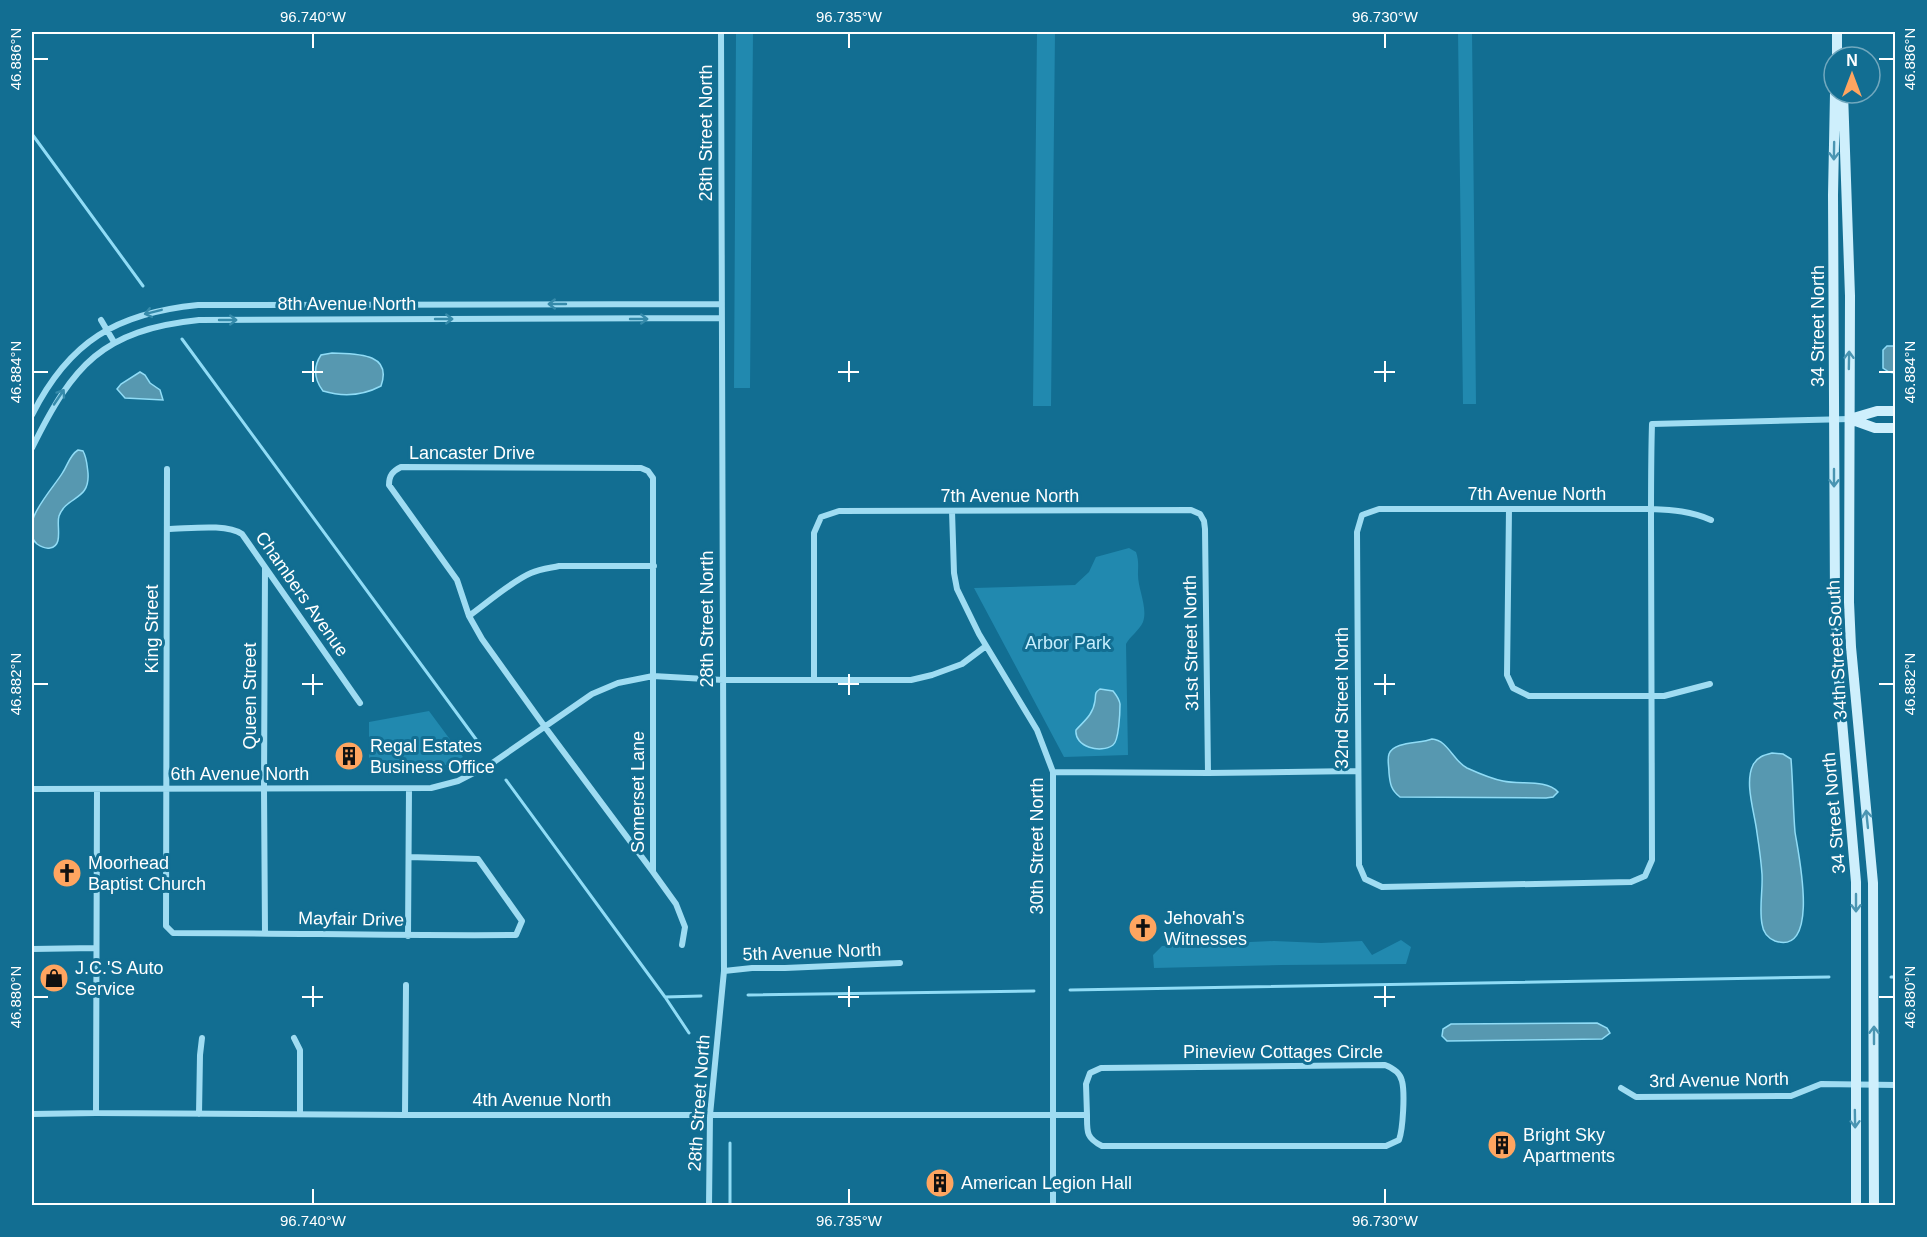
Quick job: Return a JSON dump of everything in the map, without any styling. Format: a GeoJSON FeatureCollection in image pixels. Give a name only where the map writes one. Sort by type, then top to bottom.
{"type":"FeatureCollection","features":[{"type":"Feature","properties":{"kind":"main road","name":"34 Street North"},"geometry":{"type":"LineString","coordinates":[[1835,105],[1833,195],[1837,650],[1856,882],[1856,1206]]}},
{"type":"Feature","properties":{"kind":"main road","name":"34th Street South"},"geometry":{"type":"LineString","coordinates":[[1843,105],[1850,296],[1849,602],[1851,647],[1873,883],[1874,1206]]}},
{"type":"Feature","properties":{"kind":"main road"},"geometry":{"type":"LineString","coordinates":[[1850,419],[1876,411],[1896,411]]}},
{"type":"Feature","properties":{"kind":"main road"},"geometry":{"type":"LineString","coordinates":[[1850,419],[1875,428],[1896,428]]}},
{"type":"Feature","properties":{"kind":"street","name":"28th Street North"},"geometry":{"type":"LineString","coordinates":[[709,1206],[710,1115],[724,971],[721,32]]}},
{"type":"Feature","properties":{"kind":"street","name":"8th Avenue North"},"geometry":{"type":"LineString","coordinates":[[32,415],[56,375],[75,353],[107,329],[140,315],[170,308],[198,305],[721,304]]}},
{"type":"Feature","properties":{"kind":"street","name":"8th Avenue North"},"geometry":{"type":"LineString","coordinates":[[32,448],[51,409],[85,364],[114,342],[144,329],[173,322],[199,320],[721,318]]}},
{"type":"Feature","properties":{"kind":"street"},"geometry":{"type":"LineString","coordinates":[[101,320],[114,342]]}},
{"type":"Feature","properties":{"kind":"street"},"geometry":{"type":"LineString","coordinates":[[1651,696],[1652,424],[1850,419]]}},
{"type":"Feature","properties":{"kind":"street","name":"Lancaster Drive"},"geometry":{"type":"LineString","coordinates":[[545,727],[482,639],[469,616],[457,580],[389,485],[389,478],[394,471],[401,467],[641,468],[648,471],[653,478],[653,676]]}},
{"type":"Feature","properties":{"kind":"street","name":"King Street"},"geometry":{"type":"LineString","coordinates":[[166,789],[167,469]]}},
{"type":"Feature","properties":{"kind":"street","name":"7th Avenue North"},"geometry":{"type":"LineString","coordinates":[[1362,515],[1379,509],[1651,509],[1681,510],[1711,520]]}},
{"type":"Feature","properties":{"kind":"street"},"geometry":{"type":"LineString","coordinates":[[1509,509],[1507,675],[1513,687],[1529,696],[1664,696],[1710,684]]}},
{"type":"Feature","properties":{"kind":"street","name":"7th Avenue North"},"geometry":{"type":"LineString","coordinates":[[814,680],[814,533],[821,517],[839,511],[1191,510],[1200,514]]}},
{"type":"Feature","properties":{"kind":"street","name":"30th Street North"},"geometry":{"type":"LineString","coordinates":[[952,511],[954,573],[957,589],[986,646],[1037,730],[1053,772],[1053,1206]]}},
{"type":"Feature","properties":{"kind":"street","name":"31st Street North"},"geometry":{"type":"LineString","coordinates":[[1200,514],[1204,521],[1208,773]]}},
{"type":"Feature","properties":{"kind":"street","name":"32nd Street North"},"geometry":{"type":"LineString","coordinates":[[1362,515],[1357,532],[1357,771],[1359,865],[1365,879],[1382,887],[1631,882],[1645,876],[1652,860],[1651,696]]}},
{"type":"Feature","properties":{"kind":"street","name":"Chambers Avenue"},"geometry":{"type":"LineString","coordinates":[[167,529],[227,529],[242,534],[360,703]]}},
{"type":"Feature","properties":{"kind":"street"},"geometry":{"type":"LineString","coordinates":[[469,616],[521,579],[545,569],[559,566],[654,566]]}},
{"type":"Feature","properties":{"kind":"street","name":"Queen Street"},"geometry":{"type":"LineString","coordinates":[[265,568],[265,933]]}},
{"type":"Feature","properties":{"kind":"street","name":"6th Avenue North"},"geometry":{"type":"LineString","coordinates":[[32,789],[431,788],[458,781],[491,764],[592,694],[618,683],[653,676],[723,681],[911,680],[962,664],[986,646]]}},
{"type":"Feature","properties":{"kind":"street","name":"Somerset Lane"},"geometry":{"type":"LineString","coordinates":[[653,676],[653,872]]}},
{"type":"Feature","properties":{"kind":"street","name":"Somerset Lane"},"geometry":{"type":"LineString","coordinates":[[545,727],[653,872]]}},
{"type":"Feature","properties":{"kind":"street"},"geometry":{"type":"LineString","coordinates":[[1053,772],[1357,771]]}},
{"type":"Feature","properties":{"kind":"street"},"geometry":{"type":"LineString","coordinates":[[96,1113],[97,789]]}},
{"type":"Feature","properties":{"kind":"street","name":"Mayfair Drive"},"geometry":{"type":"LineString","coordinates":[[166,789],[165,926],[173,933],[516,935],[522,921],[478,859],[409,857]]}},
{"type":"Feature","properties":{"kind":"street"},"geometry":{"type":"LineString","coordinates":[[408,936],[409,789]]}},
{"type":"Feature","properties":{"kind":"street"},"geometry":{"type":"LineString","coordinates":[[653,872],[676,904],[685,927],[682,945]]}},
{"type":"Feature","properties":{"kind":"street"},"geometry":{"type":"LineString","coordinates":[[32,949],[96,948]]}},
{"type":"Feature","properties":{"kind":"street","name":"5th Avenue North"},"geometry":{"type":"LineString","coordinates":[[724,971],[900,963]]}},
{"type":"Feature","properties":{"kind":"street"},"geometry":{"type":"LineString","coordinates":[[405,1115],[406,986]]}},
{"type":"Feature","properties":{"kind":"street"},"geometry":{"type":"LineString","coordinates":[[199,1114],[202,1038]]}},
{"type":"Feature","properties":{"kind":"street"},"geometry":{"type":"LineString","coordinates":[[294,1038],[300,1050],[300,1114]]}},
{"type":"Feature","properties":{"kind":"street","name":"Pineview Cottages Circle"},"geometry":{"type":"LineString","coordinates":[[1385,1065],[1396,1069],[1402,1080],[1403,1129],[1399,1140],[1386,1146],[1102,1146],[1093,1142],[1087,1132],[1087,1115],[1086,1084],[1090,1073],[1101,1068],[1385,1065]]}},
{"type":"Feature","properties":{"kind":"street","name":"3rd Avenue North"},"geometry":{"type":"LineString","coordinates":[[1621,1089],[1636,1097],[1791,1096],[1821,1084],[1896,1085]]}},
{"type":"Feature","properties":{"kind":"street","name":"4th Avenue North"},"geometry":{"type":"LineString","coordinates":[[32,1114],[1052,1115]]}},
{"type":"Feature","properties":{"kind":"street"},"geometry":{"type":"LineString","coordinates":[[1052,1115],[1087,1115]]}},
{"type":"Feature","properties":{"kind":"green space"},"geometry":{"type":"Polygon","coordinates":[[[736,32],[753,32],[750,388],[734,388],[736,32]]]}},
{"type":"Feature","properties":{"kind":"green space"},"geometry":{"type":"Polygon","coordinates":[[[1037,32],[1055,32],[1051,406],[1033,406],[1037,32]]]}},
{"type":"Feature","properties":{"kind":"green space"},"geometry":{"type":"Polygon","coordinates":[[[1458,32],[1472,32],[1476,404],[1463,404],[1458,32]]]}},
{"type":"Feature","properties":{"kind":"green space","name":"Arbor Park"},"geometry":{"type":"Polygon","coordinates":[[[1129,548],[1137,555],[1138,580],[1144,605],[1144,617],[1141,625],[1126,644],[1128,755],[1064,757],[974,588],[1075,585],[1089,572],[1096,557],[1129,548]]]}},
{"type":"Feature","properties":{"kind":"green space"},"geometry":{"type":"Polygon","coordinates":[[[429,711],[463,757],[429,769],[369,771],[369,722],[429,711]]]}},
{"type":"Feature","properties":{"kind":"green space"},"geometry":{"type":"Polygon","coordinates":[[[1401,940],[1411,947],[1406,964],[1154,968],[1153,955],[1162,946],[1274,941],[1321,943],[1362,941],[1372,955],[1401,940]]]}},
{"type":"Feature","properties":{"kind":"shaded area"},"geometry":{"type":"Polygon","coordinates":[[[1887,346],[1895,346],[1895,373],[1883,368],[1883,350],[1887,346]]]}},
{"type":"Feature","properties":{"kind":"shaded area"},"geometry":{"type":"Polygon","coordinates":[[[332,353],[361,355],[377,361],[382,367],[381,386],[367,392],[352,394],[323,391],[316,378],[316,368],[321,355],[332,353]]]}},
{"type":"Feature","properties":{"kind":"shaded area"},"geometry":{"type":"Polygon","coordinates":[[[140,372],[160,390],[163,400],[125,398],[117,389],[140,372]]]}},
{"type":"Feature","properties":{"kind":"shaded area"},"geometry":{"type":"Polygon","coordinates":[[[78,450],[83,451],[87,462],[88,482],[82,493],[67,504],[59,516],[57,543],[50,548],[43,547],[37,544],[32,536],[31,527],[34,517],[71,457],[78,450]]]}},
{"type":"Feature","properties":{"kind":"shaded area"},"geometry":{"type":"Polygon","coordinates":[[[1100,689],[1113,691],[1118,698],[1119,726],[1113,745],[1108,748],[1095,749],[1079,741],[1076,730],[1090,714],[1096,693],[1100,689]]]}},
{"type":"Feature","properties":{"kind":"shaded area"},"geometry":{"type":"Polygon","coordinates":[[[1432,739],[1442,743],[1462,765],[1476,772],[1503,781],[1547,785],[1558,792],[1553,797],[1546,798],[1400,797],[1391,784],[1389,754],[1396,747],[1432,739]]]}},
{"type":"Feature","properties":{"kind":"shaded area"},"geometry":{"type":"Polygon","coordinates":[[[1772,753],[1783,754],[1791,759],[1795,832],[1802,879],[1802,918],[1798,933],[1789,941],[1775,941],[1770,938],[1763,930],[1761,918],[1762,869],[1750,781],[1755,762],[1772,753]]]}},
{"type":"Feature","properties":{"kind":"shaded area"},"geometry":{"type":"Polygon","coordinates":[[[1597,1023],[1607,1028],[1610,1033],[1602,1039],[1447,1041],[1442,1036],[1443,1029],[1451,1024],[1597,1023]]]}},
{"type":"Feature","properties":{"kind":"waterway"},"geometry":{"type":"LineString","coordinates":[[32,134],[143,286]]}},
{"type":"Feature","properties":{"kind":"waterway"},"geometry":{"type":"LineString","coordinates":[[182,339],[478,742]]}},
{"type":"Feature","properties":{"kind":"waterway"},"geometry":{"type":"LineString","coordinates":[[506,780],[689,1033]]}},
{"type":"Feature","properties":{"kind":"waterway"},"geometry":{"type":"LineString","coordinates":[[1070,990],[1829,977]]}},
{"type":"Feature","properties":{"kind":"waterway"},"geometry":{"type":"LineString","coordinates":[[1891,977],[1896,977]]}},
{"type":"Feature","properties":{"kind":"waterway"},"geometry":{"type":"LineString","coordinates":[[748,995],[1034,991]]}},
{"type":"Feature","properties":{"kind":"waterway"},"geometry":{"type":"LineString","coordinates":[[665,997],[701,996]]}},
{"type":"Feature","properties":{"kind":"waterway"},"geometry":{"type":"LineString","coordinates":[[730,1143],[730,1206]]}},
{"type":"Feature","properties":{"kind":"place","name":"Regal Estates Business Office"},"geometry":{"type":"Point","coordinates":[349,756]}},
{"type":"Feature","properties":{"kind":"place","name":"Moorhead Baptist Church"},"geometry":{"type":"Point","coordinates":[67,873]}},
{"type":"Feature","properties":{"kind":"place","name":"Jehovah's Witnesses"},"geometry":{"type":"Point","coordinates":[1143,928]}},
{"type":"Feature","properties":{"kind":"place","name":"J.C.'S Auto Service"},"geometry":{"type":"Point","coordinates":[54,978]}},
{"type":"Feature","properties":{"kind":"place","name":"Bright Sky Apartments"},"geometry":{"type":"Point","coordinates":[1502,1145]}},
{"type":"Feature","properties":{"kind":"place","name":"American Legion Hall"},"geometry":{"type":"Point","coordinates":[940,1183]}}]}
